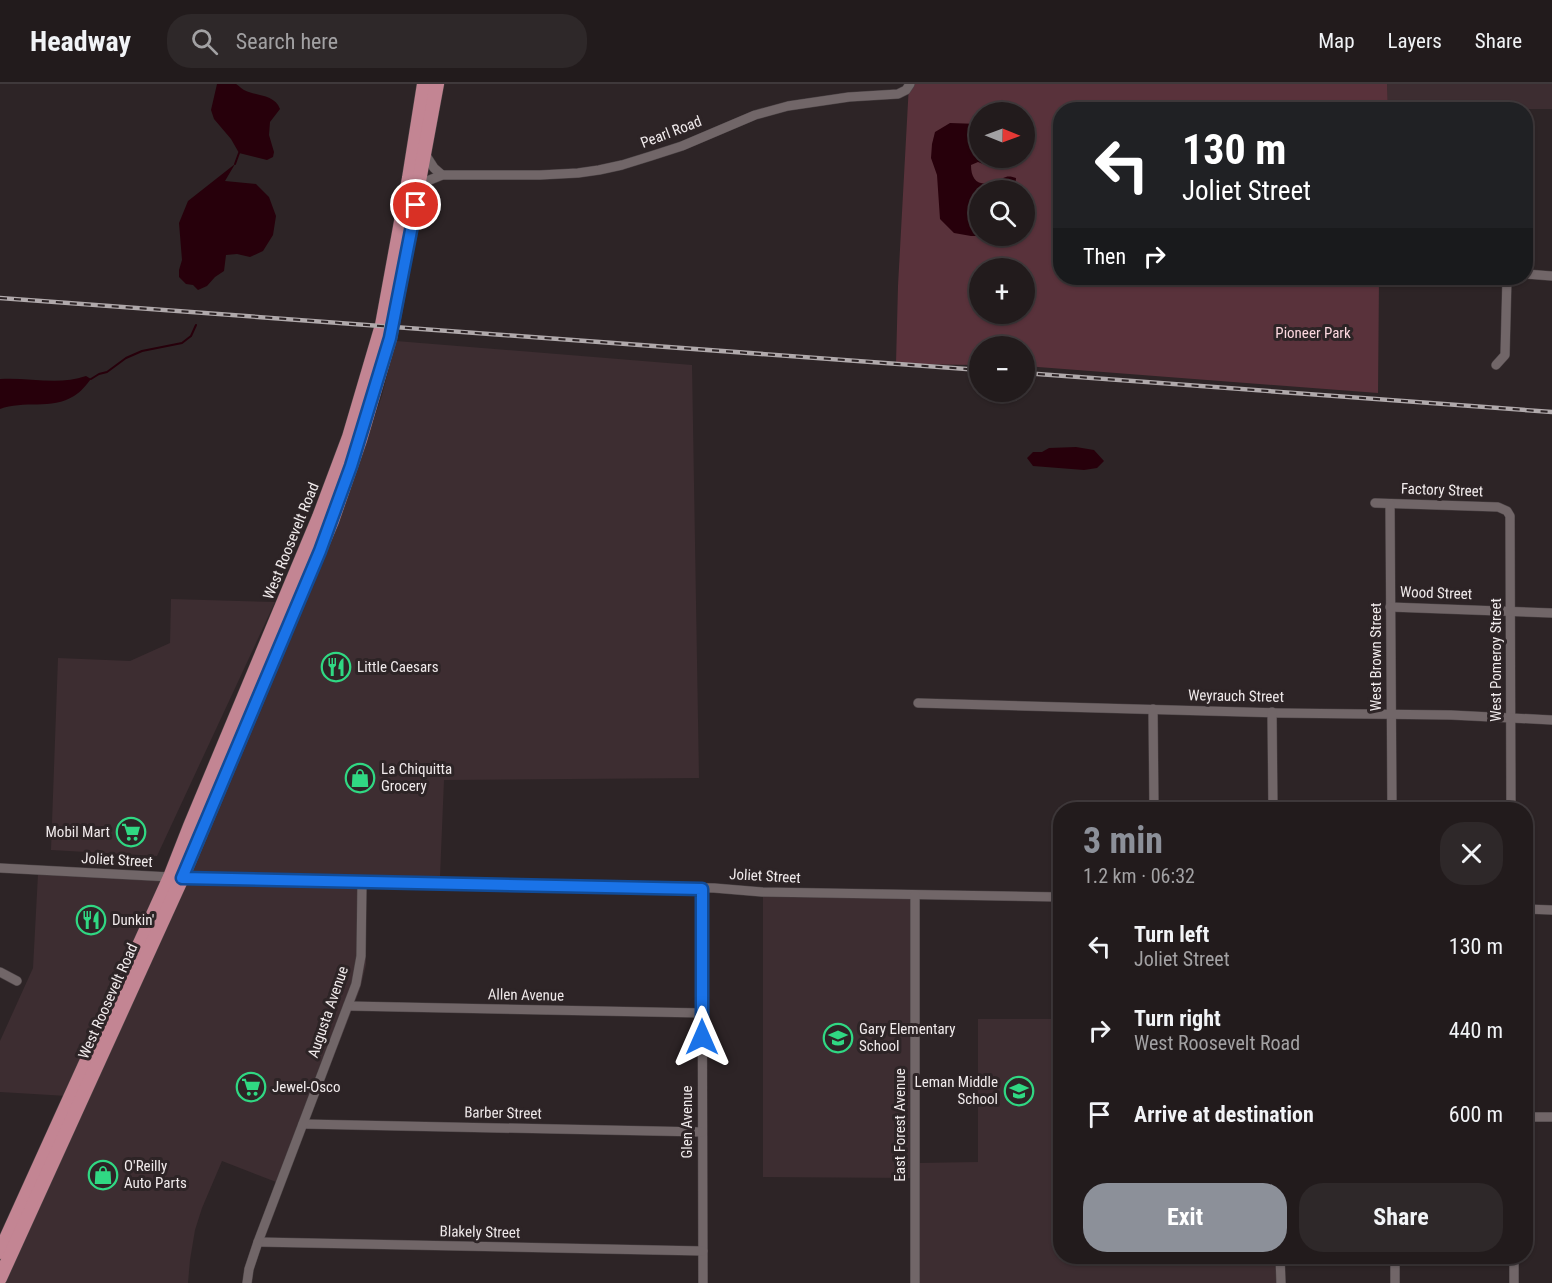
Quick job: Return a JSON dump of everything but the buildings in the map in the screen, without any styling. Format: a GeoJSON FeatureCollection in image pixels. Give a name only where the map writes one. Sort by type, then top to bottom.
{"type":"FeatureCollection","features":[{"type":"Feature","properties":{"kind":"main road","name":"West Roosevelt Road"},"geometry":{"type":"LineString","coordinates":[[0,1252],[176,877],[190,826],[326,500],[352,428],[382,325],[424,84]]}},
{"type":"Feature","properties":{"kind":"main road","name":"West Roosevelt Road"},"geometry":{"type":"LineString","coordinates":[[0,1278],[316,560],[351,466],[390,338],[437,84]]}},
{"type":"Feature","properties":{"kind":"street","name":"Pearl Road"},"geometry":{"type":"LineString","coordinates":[[420,184],[442,175],[540,175],[599,170],[682,146],[766,112],[824,100],[898,94],[908,87]]}},
{"type":"Feature","properties":{"kind":"street"},"geometry":{"type":"LineString","coordinates":[[425,154],[434,168],[442,175]]}},
{"type":"Feature","properties":{"kind":"street"},"geometry":{"type":"LineString","coordinates":[[1533,275],[1552,276]]}},
{"type":"Feature","properties":{"kind":"street"},"geometry":{"type":"LineString","coordinates":[[1496,365],[1505,355],[1507,285]]}},
{"type":"Feature","properties":{"kind":"street","name":"Factory Street"},"geometry":{"type":"LineString","coordinates":[[1375,503],[1494,507],[1507,511]]}},
{"type":"Feature","properties":{"kind":"street","name":"West Brown Street"},"geometry":{"type":"LineString","coordinates":[[1390,504],[1392,802]]}},
{"type":"Feature","properties":{"kind":"street","name":"West Pomeroy Street"},"geometry":{"type":"LineString","coordinates":[[1507,511],[1511,520],[1511,802]]}},
{"type":"Feature","properties":{"kind":"street","name":"Wood Street"},"geometry":{"type":"LineString","coordinates":[[1390,607],[1552,613]]}},
{"type":"Feature","properties":{"kind":"street","name":"Weyrauch Street"},"geometry":{"type":"LineString","coordinates":[[918,703],[1452,715],[1552,720]]}},
{"type":"Feature","properties":{"kind":"street"},"geometry":{"type":"LineString","coordinates":[[1154,709],[1154,802]]}},
{"type":"Feature","properties":{"kind":"street"},"geometry":{"type":"LineString","coordinates":[[1272,712],[1273,802]]}},
{"type":"Feature","properties":{"kind":"street","name":"Joliet Street"},"geometry":{"type":"LineString","coordinates":[[0,868],[176,877],[1053,897]]}},
{"type":"Feature","properties":{"kind":"street","name":"Augusta Avenue"},"geometry":{"type":"LineString","coordinates":[[247,1283],[258,1242],[358,978],[362,882]]}},
{"type":"Feature","properties":{"kind":"street","name":"Glen Avenue"},"geometry":{"type":"LineString","coordinates":[[702,889],[702,1283]]}},
{"type":"Feature","properties":{"kind":"street","name":"East Forest Avenue"},"geometry":{"type":"LineString","coordinates":[[915,895],[915,1283]]}},
{"type":"Feature","properties":{"kind":"street"},"geometry":{"type":"LineString","coordinates":[[1533,909],[1552,910]]}},
{"type":"Feature","properties":{"kind":"street"},"geometry":{"type":"LineString","coordinates":[[0,972],[17,981]]}},
{"type":"Feature","properties":{"kind":"street","name":"Allen Avenue"},"geometry":{"type":"LineString","coordinates":[[348,1006],[702,1013]]}},
{"type":"Feature","properties":{"kind":"street"},"geometry":{"type":"LineString","coordinates":[[1533,1117],[1552,1117]]}},
{"type":"Feature","properties":{"kind":"street","name":"Barber Street"},"geometry":{"type":"LineString","coordinates":[[303,1124],[702,1132]]}},
{"type":"Feature","properties":{"kind":"street","name":"Blakely Street"},"geometry":{"type":"LineString","coordinates":[[258,1242],[702,1251]]}},
{"type":"Feature","properties":{"kind":"street"},"geometry":{"type":"LineString","coordinates":[[1280,1264],[1281,1283]]}},
{"type":"Feature","properties":{"kind":"street"},"geometry":{"type":"LineString","coordinates":[[1395,1264],[1395,1283]]}},
{"type":"Feature","properties":{"kind":"street"},"geometry":{"type":"LineString","coordinates":[[1514,1264],[1514,1283]]}},
{"type":"Feature","properties":{"kind":"shaded area"},"geometry":{"type":"Polygon","coordinates":[[[217,84],[236,84],[248,92],[269,98],[277,104],[280,109],[270,122],[269,135],[274,152],[273,157],[267,160],[239,153],[231,139],[214,119],[211,110],[217,84]]]}},
{"type":"Feature","properties":{"kind":"shaded area"},"geometry":{"type":"Polygon","coordinates":[[[1387,84],[1552,84],[1552,109],[1533,109],[1533,102],[1388,102],[1387,84]]]}},
{"type":"Feature","properties":{"kind":"shaded area"},"geometry":{"type":"Polygon","coordinates":[[[950,123],[969,124],[969,168],[971,168],[976,180],[969,180],[969,236],[954,233],[940,219],[937,175],[931,158],[935,132],[950,123]]]}},
{"type":"Feature","properties":{"kind":"shaded area"},"geometry":{"type":"Polygon","coordinates":[[[235,164],[225,181],[256,184],[269,197],[276,216],[273,235],[263,251],[250,257],[237,254],[226,255],[224,271],[207,286],[198,290],[193,285],[186,284],[179,277],[182,260],[179,223],[188,201],[235,164]]]}},
{"type":"Feature","properties":{"kind":"shaded area"},"geometry":{"type":"Polygon","coordinates":[[[1007,177],[1016,178],[1016,180],[998,180],[1007,177]]]}},
{"type":"Feature","properties":{"kind":"shaded area"},"geometry":{"type":"Polygon","coordinates":[[[396,341],[692,365],[699,778],[444,780],[440,877],[191,872],[362,455],[382,395],[396,341]]]}},
{"type":"Feature","properties":{"kind":"shaded area"},"geometry":{"type":"Polygon","coordinates":[[[86,376],[91,379],[85,386],[77,394],[65,400],[0,409],[0,379],[54,381],[86,376]]]}},
{"type":"Feature","properties":{"kind":"shaded area"},"geometry":{"type":"Polygon","coordinates":[[[1076,447],[1094,450],[1104,461],[1097,468],[1084,470],[1033,466],[1027,458],[1033,452],[1042,452],[1049,448],[1076,447]]]}},
{"type":"Feature","properties":{"kind":"shaded area"},"geometry":{"type":"Polygon","coordinates":[[[171,599],[275,602],[157,856],[51,850],[58,658],[130,661],[170,643],[171,599]]]}},
{"type":"Feature","properties":{"kind":"shaded area"},"geometry":{"type":"Polygon","coordinates":[[[38,874],[164,880],[67,1096],[0,1092],[0,1041],[33,968],[38,874]]]}},
{"type":"Feature","properties":{"kind":"shaded area"},"geometry":{"type":"Polygon","coordinates":[[[184,883],[366,887],[366,965],[360,989],[284,1185],[222,1161],[195,1230],[188,1283],[3,1283],[184,883]]]}},
{"type":"Feature","properties":{"kind":"shaded area","name":"Gary Elementary School"},"geometry":{"type":"Polygon","coordinates":[[[763,897],[913,898],[912,1178],[763,1177],[763,897]]]}},
{"type":"Feature","properties":{"kind":"shaded area","name":"Leman Middle School"},"geometry":{"type":"Polygon","coordinates":[[[978,1019],[1053,1019],[1053,1264],[1277,1264],[1277,1283],[918,1283],[918,1163],[978,1162],[978,1019]]]}},
{"type":"Feature","properties":{"kind":"green space","name":"Pioneer Park"},"geometry":{"type":"Polygon","coordinates":[[[909,84],[1387,84],[1388,102],[1053,102],[1053,285],[1379,285],[1378,393],[1035,367],[1035,336],[969,336],[969,365],[896,364],[909,84]]]}},
{"type":"Feature","properties":{"kind":"waterway"},"geometry":{"type":"LineString","coordinates":[[235,164],[239,153]]}},
{"type":"Feature","properties":{"kind":"waterway"},"geometry":{"type":"LineString","coordinates":[[91,379],[142,351],[182,343],[191,336],[196,325]]}},
{"type":"Feature","properties":{"kind":"railway"},"geometry":{"type":"LineString","coordinates":[[0,298],[969,369]]}},
{"type":"Feature","properties":{"kind":"railway"},"geometry":{"type":"LineString","coordinates":[[1035,374],[1552,412]]}},
{"type":"Feature","properties":{"kind":"place","name":"Little Caesars"},"geometry":{"type":"Point","coordinates":[336,667]}},
{"type":"Feature","properties":{"kind":"place","name":"La Chiquitta Grocery"},"geometry":{"type":"Point","coordinates":[360,778]}},
{"type":"Feature","properties":{"kind":"place","name":"Mobil Mart"},"geometry":{"type":"Point","coordinates":[131,832]}},
{"type":"Feature","properties":{"kind":"place","name":"Dunkin'"},"geometry":{"type":"Point","coordinates":[91,920]}},
{"type":"Feature","properties":{"kind":"place","name":"Gary Elementary School"},"geometry":{"type":"Point","coordinates":[838,1038]}},
{"type":"Feature","properties":{"kind":"place","name":"Jewel-Osco"},"geometry":{"type":"Point","coordinates":[251,1087]}},
{"type":"Feature","properties":{"kind":"place","name":"Leman Middle School"},"geometry":{"type":"Point","coordinates":[1019,1091]}},
{"type":"Feature","properties":{"kind":"place","name":"O'Reilly Auto Parts"},"geometry":{"type":"Point","coordinates":[103,1175]}},
{"type":"Feature","properties":{"kind":"route"},"geometry":{"type":"LineString","coordinates":[[416,205],[390,338],[369,411],[332,522],[182,878],[702,889],[702,1037]]}}]}
